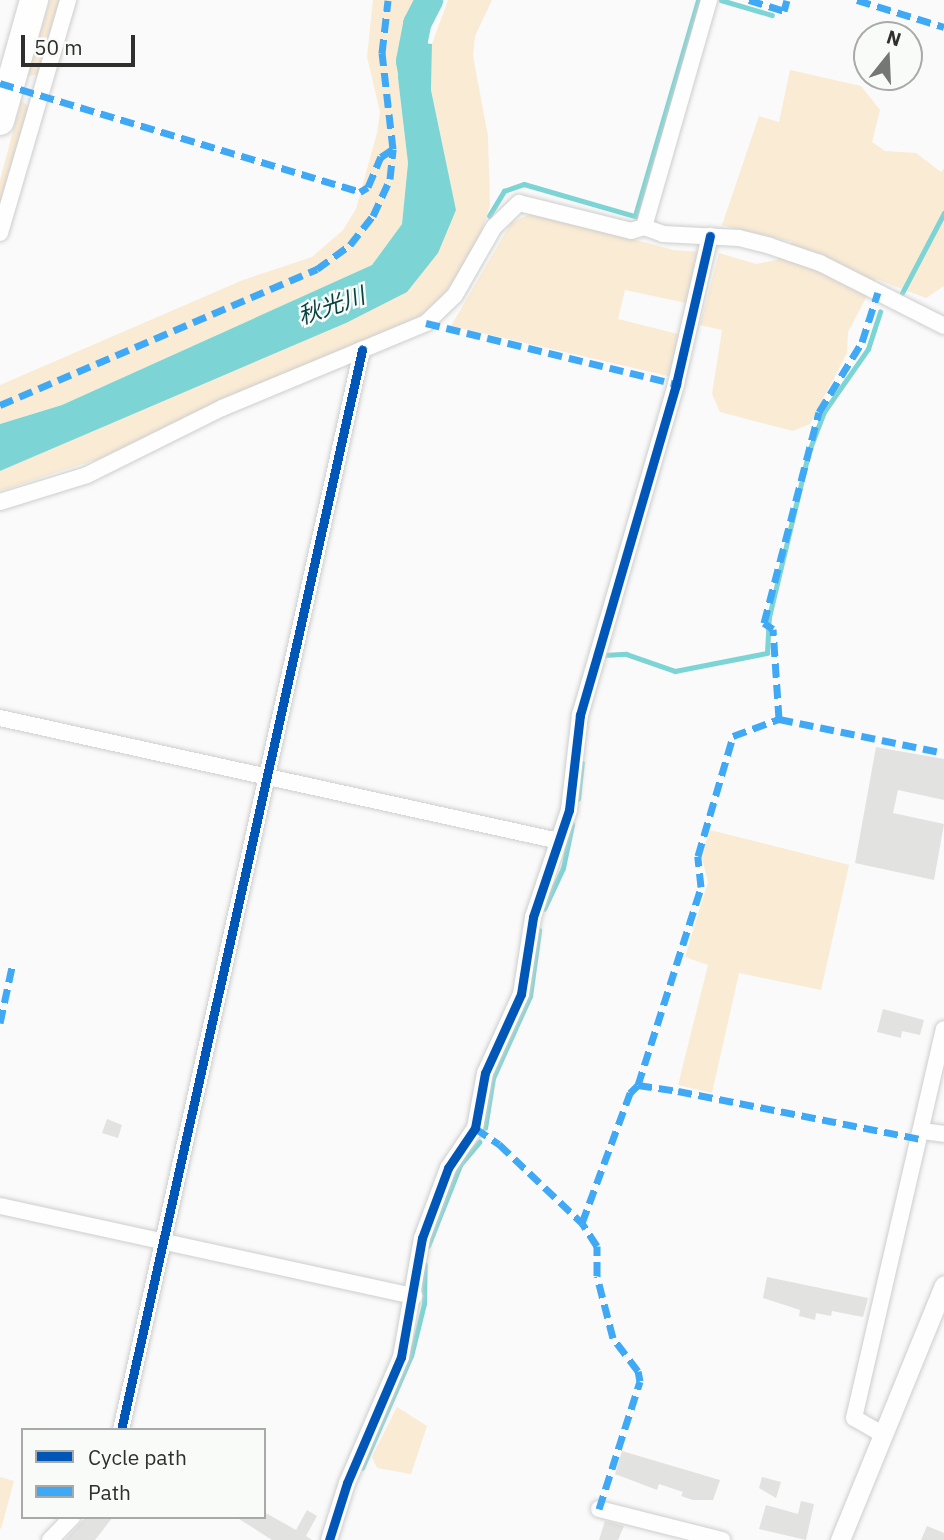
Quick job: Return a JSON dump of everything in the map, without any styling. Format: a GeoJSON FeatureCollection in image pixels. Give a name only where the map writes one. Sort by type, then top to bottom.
{"type":"FeatureCollection","features":[{"type":"Feature","properties":{"kind":"highway"},"geometry":{"type":"LineString","coordinates":[[0,121],[34,0]]}},
{"type":"Feature","properties":{"kind":"street"},"geometry":{"type":"LineString","coordinates":[[0,233],[68,0]]}},
{"type":"Feature","properties":{"kind":"street"},"geometry":{"type":"LineString","coordinates":[[645,228],[709,0]]}},
{"type":"Feature","properties":{"kind":"street"},"geometry":{"type":"LineString","coordinates":[[0,502],[87,475],[222,408],[362,351],[435,317],[454,295],[494,227],[519,203],[631,231],[645,228],[663,234],[750,241],[820,263],[944,326]]}},
{"type":"Feature","properties":{"kind":"street"},"geometry":{"type":"LineString","coordinates":[[329,1540],[347,1483],[401,1357],[414,1296],[422,1238],[448,1168],[475,1129],[485,1073],[521,994],[533,917],[569,810],[580,715],[676,384],[710,236]]}},
{"type":"Feature","properties":{"kind":"street"},"geometry":{"type":"LineString","coordinates":[[121,1428],[362,351]]}},
{"type":"Feature","properties":{"kind":"street"},"geometry":{"type":"LineString","coordinates":[[0,718],[559,841]]}},
{"type":"Feature","properties":{"kind":"street"},"geometry":{"type":"LineString","coordinates":[[882,1434],[854,1418],[923,1131],[944,1028]]}},
{"type":"Feature","properties":{"kind":"street"},"geometry":{"type":"LineString","coordinates":[[923,1131],[944,1134]]}},
{"type":"Feature","properties":{"kind":"street"},"geometry":{"type":"LineString","coordinates":[[0,1206],[414,1296]]}},
{"type":"Feature","properties":{"kind":"street"},"geometry":{"type":"LineString","coordinates":[[840,1540],[944,1285]]}},
{"type":"Feature","properties":{"kind":"street"},"geometry":{"type":"LineString","coordinates":[[599,1509],[722,1540]]}},
{"type":"Feature","properties":{"kind":"street"},"geometry":{"type":"LineString","coordinates":[[50,1540],[70,1519]]}},
{"type":"Feature","properties":{"kind":"shaded area"},"geometry":{"type":"Polygon","coordinates":[[[50,0],[63,0],[41,74],[27,76],[50,0]]]}},
{"type":"Feature","properties":{"kind":"shaded area"},"geometry":{"type":"Polygon","coordinates":[[[373,0],[414,0],[400,40],[398,78],[408,163],[402,224],[372,265],[62,405],[0,424],[0,385],[243,280],[312,257],[343,230],[356,209],[377,133],[380,112],[367,57],[373,0]]]}},
{"type":"Feature","properties":{"kind":"shaded area"},"geometry":{"type":"Polygon","coordinates":[[[448,0],[492,0],[475,36],[473,56],[488,136],[490,206],[476,247],[433,310],[98,459],[0,491],[0,471],[346,323],[456,210],[431,90],[432,44],[448,0]]]}},
{"type":"Feature","properties":{"kind":"shaded area"},"geometry":{"type":"Polygon","coordinates":[[[790,70],[853,84],[853,91],[865,91],[880,110],[872,142],[885,151],[916,153],[941,172],[944,168],[944,286],[926,298],[876,279],[848,332],[847,353],[810,424],[793,431],[720,412],[712,394],[722,330],[700,325],[719,253],[756,264],[777,260],[792,242],[722,225],[759,116],[779,122],[790,70]]]}},
{"type":"Feature","properties":{"kind":"shaded area"},"geometry":{"type":"Polygon","coordinates":[[[21,101],[31,108],[0,219],[0,180],[21,101]]]}},
{"type":"Feature","properties":{"kind":"shaded area"},"geometry":{"type":"Polygon","coordinates":[[[534,212],[673,250],[702,252],[691,304],[625,290],[618,319],[682,335],[673,377],[451,326],[511,223],[534,212]]]}},
{"type":"Feature","properties":{"kind":"shaded area"},"geometry":{"type":"Polygon","coordinates":[[[710,830],[849,865],[821,990],[739,973],[712,1093],[678,1085],[708,965],[685,957],[708,882],[701,854],[710,830]]]}},
{"type":"Feature","properties":{"kind":"shaded area"},"geometry":{"type":"Polygon","coordinates":[[[397,1407],[427,1426],[411,1474],[377,1468],[372,1457],[397,1407]]]}},
{"type":"Feature","properties":{"kind":"shaded area"},"geometry":{"type":"Polygon","coordinates":[[[0,1477],[14,1481],[1,1529],[0,1528],[0,1477]]]}},
{"type":"Feature","properties":{"kind":"water"},"geometry":{"type":"Polygon","coordinates":[[[400,40],[432,44],[431,90],[456,210],[438,253],[407,292],[346,323],[0,471],[0,424],[62,405],[372,265],[402,224],[408,163],[398,78],[400,40]]]}},
{"type":"Feature","properties":{"kind":"building"},"geometry":{"type":"Polygon","coordinates":[[[876,747],[944,759],[944,800],[898,790],[893,813],[944,824],[934,880],[855,863],[876,747]]]}},
{"type":"Feature","properties":{"kind":"building"},"geometry":{"type":"Polygon","coordinates":[[[883,1009],[924,1020],[920,1035],[902,1031],[901,1038],[877,1032],[883,1009]]]}},
{"type":"Feature","properties":{"kind":"building"},"geometry":{"type":"Polygon","coordinates":[[[107,1119],[122,1125],[118,1138],[102,1133],[107,1119]]]}},
{"type":"Feature","properties":{"kind":"building"},"geometry":{"type":"Polygon","coordinates":[[[767,1277],[868,1298],[863,1317],[832,1311],[831,1316],[816,1313],[815,1320],[799,1316],[800,1310],[763,1298],[767,1277]]]}},
{"type":"Feature","properties":{"kind":"building"},"geometry":{"type":"Polygon","coordinates":[[[622,1451],[720,1480],[713,1500],[693,1500],[681,1496],[683,1492],[659,1484],[657,1490],[615,1474],[622,1451]]]}},
{"type":"Feature","properties":{"kind":"building"},"geometry":{"type":"Polygon","coordinates":[[[762,1477],[781,1482],[776,1498],[759,1488],[762,1477]]]}},
{"type":"Feature","properties":{"kind":"building"},"geometry":{"type":"Polygon","coordinates":[[[801,1501],[814,1504],[806,1540],[759,1529],[766,1505],[798,1514],[801,1501]]]}},
{"type":"Feature","properties":{"kind":"building"},"geometry":{"type":"Polygon","coordinates":[[[307,1510],[317,1516],[306,1536],[312,1540],[272,1540],[239,1519],[266,1519],[266,1513],[296,1530],[307,1510]]]}},
{"type":"Feature","properties":{"kind":"building"},"geometry":{"type":"Polygon","coordinates":[[[84,1519],[111,1519],[95,1540],[65,1540],[84,1519]]]}},
{"type":"Feature","properties":{"kind":"building"},"geometry":{"type":"Polygon","coordinates":[[[605,1521],[624,1526],[618,1540],[599,1540],[605,1521]]]}},
{"type":"Feature","properties":{"kind":"building"},"geometry":{"type":"Polygon","coordinates":[[[927,1526],[944,1533],[944,1540],[921,1540],[927,1526]]]}},
{"type":"Feature","properties":{"kind":"waterway","name":"秋光川"},"geometry":{"type":"LineString","coordinates":[[413,78],[410,61],[417,24],[429,0]]}},
{"type":"Feature","properties":{"kind":"waterway"},"geometry":{"type":"LineString","coordinates":[[489,216],[504,191],[524,184],[635,216],[698,0]]}},
{"type":"Feature","properties":{"kind":"waterway"},"geometry":{"type":"LineString","coordinates":[[721,0],[772,15]]}},
{"type":"Feature","properties":{"kind":"waterway"},"geometry":{"type":"LineString","coordinates":[[902,293],[944,213]]}},
{"type":"Feature","properties":{"kind":"waterway"},"geometry":{"type":"LineString","coordinates":[[604,655],[626,654],[675,671],[767,653],[769,617],[809,451],[824,412],[868,349],[880,312]]}},
{"type":"Feature","properties":{"kind":"waterway"},"geometry":{"type":"LineString","coordinates":[[578,799],[582,763]]}},
{"type":"Feature","properties":{"kind":"waterway"},"geometry":{"type":"LineString","coordinates":[[544,909],[563,868],[572,825]]}},
{"type":"Feature","properties":{"kind":"waterway"},"geometry":{"type":"LineString","coordinates":[[485,1128],[493,1078],[530,996],[539,931]]}},
{"type":"Feature","properties":{"kind":"waterway"},"geometry":{"type":"LineString","coordinates":[[428,1246],[460,1165],[479,1142]]}},
{"type":"Feature","properties":{"kind":"waterway"},"geometry":{"type":"LineString","coordinates":[[362,1468],[411,1356],[424,1304],[425,1265]]}},
{"type":"Feature","properties":{"kind":"marked path"},"geometry":{"type":"LineString","coordinates":[[0,405],[317,269],[350,245],[373,216],[390,179],[393,149],[382,53],[388,0]]}},
{"type":"Feature","properties":{"kind":"marked path"},"geometry":{"type":"LineString","coordinates":[[749,0],[784,11],[787,0]]}},
{"type":"Feature","properties":{"kind":"marked path"},"geometry":{"type":"LineString","coordinates":[[857,0],[944,27]]}},
{"type":"Feature","properties":{"kind":"marked path"},"geometry":{"type":"LineString","coordinates":[[0,83],[360,192],[368,187],[381,157],[393,149]]}},
{"type":"Feature","properties":{"kind":"marked path"},"geometry":{"type":"LineString","coordinates":[[779,719],[773,629],[764,623],[819,412],[862,342],[878,292]]}},
{"type":"Feature","properties":{"kind":"marked path"},"geometry":{"type":"LineString","coordinates":[[426,323],[676,384]]}},
{"type":"Feature","properties":{"kind":"marked path"},"geometry":{"type":"LineString","coordinates":[[638,1085],[701,887],[698,856],[733,736],[779,719],[944,753]]}},
{"type":"Feature","properties":{"kind":"marked path"},"geometry":{"type":"LineString","coordinates":[[0,1023],[12,967]]}},
{"type":"Feature","properties":{"kind":"marked path"},"geometry":{"type":"LineString","coordinates":[[599,1509],[640,1381],[638,1371],[613,1338],[597,1276],[597,1246],[582,1223],[630,1093],[638,1085],[678,1091],[921,1139]]}},
{"type":"Feature","properties":{"kind":"marked path"},"geometry":{"type":"LineString","coordinates":[[475,1128],[499,1144],[582,1223]]}},
{"type":"Feature","properties":{"kind":"cycle path"},"geometry":{"type":"LineString","coordinates":[[329,1540],[347,1483],[401,1357],[422,1238],[448,1168],[475,1128],[485,1073],[521,994],[533,917],[569,810],[580,715],[676,384],[710,236]]}},
{"type":"Feature","properties":{"kind":"cycle path"},"geometry":{"type":"LineString","coordinates":[[121,1428],[362,350]]}}]}
